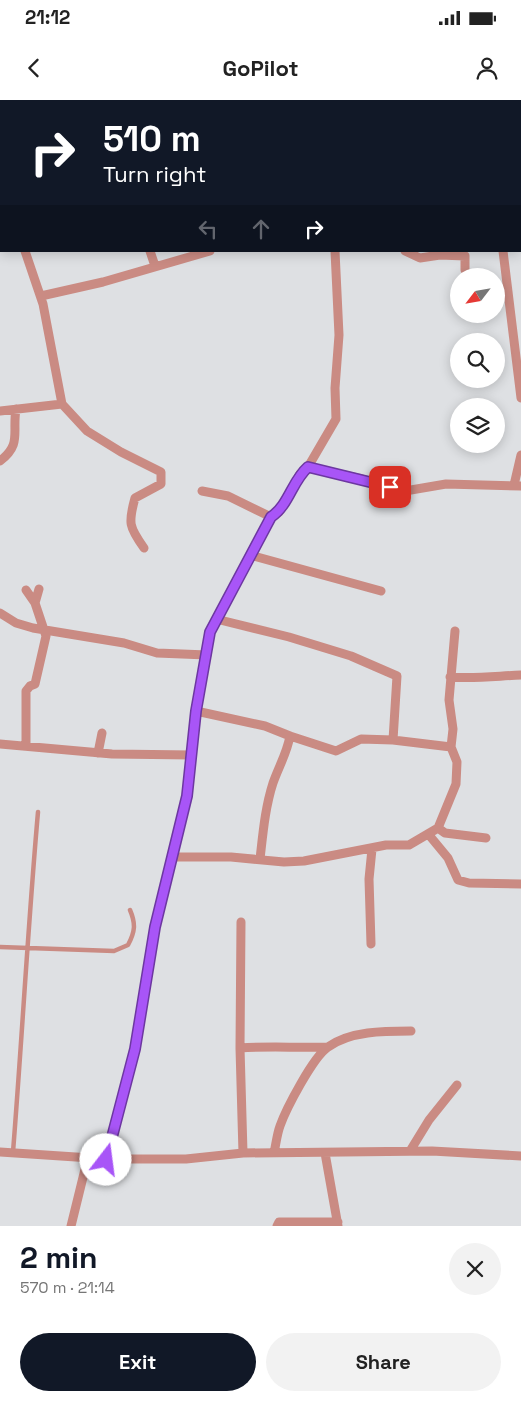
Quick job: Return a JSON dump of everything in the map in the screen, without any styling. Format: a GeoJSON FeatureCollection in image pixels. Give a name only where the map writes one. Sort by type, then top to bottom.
{"type":"FeatureCollection","features":[{"type":"Feature","properties":{"kind":"street"},"geometry":{"type":"LineString","coordinates":[[26,252],[31,274],[41,296],[62,404],[87,431],[121,452],[161,472],[161,484],[135,498],[129,520],[131,530],[144,548]]}},
{"type":"Feature","properties":{"kind":"street"},"geometry":{"type":"LineString","coordinates":[[150,252],[155,266]]}},
{"type":"Feature","properties":{"kind":"street"},"geometry":{"type":"LineString","coordinates":[[41,296],[104,282],[206,252]]}},
{"type":"Feature","properties":{"kind":"street"},"geometry":{"type":"LineString","coordinates":[[106,1160],[135,1049],[155,927],[187,796],[196,711],[210,632],[271,517],[279,512],[300,474],[308,467],[336,419],[335,388],[339,335],[335,252]]}},
{"type":"Feature","properties":{"kind":"street"},"geometry":{"type":"LineString","coordinates":[[407,252],[420,258],[440,255],[465,256],[465,268]]}},
{"type":"Feature","properties":{"kind":"street"},"geometry":{"type":"LineString","coordinates":[[503,252],[521,398]]}},
{"type":"Feature","properties":{"kind":"street"},"geometry":{"type":"LineString","coordinates":[[0,411],[62,404]]}},
{"type":"Feature","properties":{"kind":"street"},"geometry":{"type":"LineString","coordinates":[[0,461],[8,455],[15,444],[14,421],[16,409]]}},
{"type":"Feature","properties":{"kind":"street"},"geometry":{"type":"LineString","coordinates":[[308,467],[404,491],[446,484],[517,485],[521,455]]}},
{"type":"Feature","properties":{"kind":"street"},"geometry":{"type":"LineString","coordinates":[[202,491],[228,496],[271,517]]}},
{"type":"Feature","properties":{"kind":"street"},"geometry":{"type":"LineString","coordinates":[[250,555],[381,592]]}},
{"type":"Feature","properties":{"kind":"street"},"geometry":{"type":"LineString","coordinates":[[35,603],[39,589]]}},
{"type":"Feature","properties":{"kind":"street"},"geometry":{"type":"LineString","coordinates":[[26,590],[35,603],[46,636],[35,684],[26,691],[26,746]]}},
{"type":"Feature","properties":{"kind":"street"},"geometry":{"type":"LineString","coordinates":[[0,613],[16,623],[124,643],[156,654],[207,655]]}},
{"type":"Feature","properties":{"kind":"street"},"geometry":{"type":"LineString","coordinates":[[216,619],[344,653],[397,676],[393,740]]}},
{"type":"Feature","properties":{"kind":"street"},"geometry":{"type":"LineString","coordinates":[[172,857],[231,857],[284,862],[304,861],[386,845],[409,845],[438,828],[456,784],[457,762],[451,747],[453,729],[449,700],[455,631]]}},
{"type":"Feature","properties":{"kind":"street"},"geometry":{"type":"LineString","coordinates":[[450,677],[475,679],[490,676],[521,675]]}},
{"type":"Feature","properties":{"kind":"street"},"geometry":{"type":"LineString","coordinates":[[196,711],[265,726],[336,751],[361,739],[393,740],[451,747]]}},
{"type":"Feature","properties":{"kind":"street"},"geometry":{"type":"LineString","coordinates":[[98,753],[102,733]]}},
{"type":"Feature","properties":{"kind":"street"},"geometry":{"type":"LineString","coordinates":[[260,859],[266,809],[274,781],[287,753],[290,736]]}},
{"type":"Feature","properties":{"kind":"street"},"geometry":{"type":"LineString","coordinates":[[0,744],[98,753],[192,755]]}},
{"type":"Feature","properties":{"kind":"street"},"geometry":{"type":"LineString","coordinates":[[438,828],[445,833],[486,838]]}},
{"type":"Feature","properties":{"kind":"street"},"geometry":{"type":"LineString","coordinates":[[429,835],[448,858],[458,880],[470,883],[521,884]]}},
{"type":"Feature","properties":{"kind":"street"},"geometry":{"type":"LineString","coordinates":[[371,944],[369,879],[372,849]]}},
{"type":"Feature","properties":{"kind":"street"},"geometry":{"type":"LineString","coordinates":[[241,922],[240,1048],[243,1153]]}},
{"type":"Feature","properties":{"kind":"street"},"geometry":{"type":"LineString","coordinates":[[240,1048],[272,1045],[296,1048],[327,1047],[346,1038],[378,1031],[410,1031]]}},
{"type":"Feature","properties":{"kind":"street"},"geometry":{"type":"LineString","coordinates":[[274,1153],[280,1126],[289,1107],[306,1074],[327,1047]]}},
{"type":"Feature","properties":{"kind":"street"},"geometry":{"type":"LineString","coordinates":[[410,1151],[429,1120],[457,1085]]}},
{"type":"Feature","properties":{"kind":"street"},"geometry":{"type":"LineString","coordinates":[[0,1152],[106,1160],[186,1160],[243,1153],[410,1151],[521,1156]]}},
{"type":"Feature","properties":{"kind":"street"},"geometry":{"type":"LineString","coordinates":[[277,1226],[279,1222],[338,1224],[325,1153]]}},
{"type":"Feature","properties":{"kind":"street"},"geometry":{"type":"LineString","coordinates":[[71,1226],[88,1158]]}},
{"type":"Feature","properties":{"kind":"lane"},"geometry":{"type":"LineString","coordinates":[[12,1154],[22,1042],[26,948],[38,812]]}},
{"type":"Feature","properties":{"kind":"lane"},"geometry":{"type":"LineString","coordinates":[[0,947],[114,950],[128,945],[134,934],[135,921],[130,910]]}},
{"type":"Feature","properties":{"kind":"route"},"geometry":{"type":"LineString","coordinates":[[106,1160],[135,1049],[155,927],[187,796],[196,711],[210,632],[271,517],[279,512],[300,474],[308,467],[390,487]]}}]}
